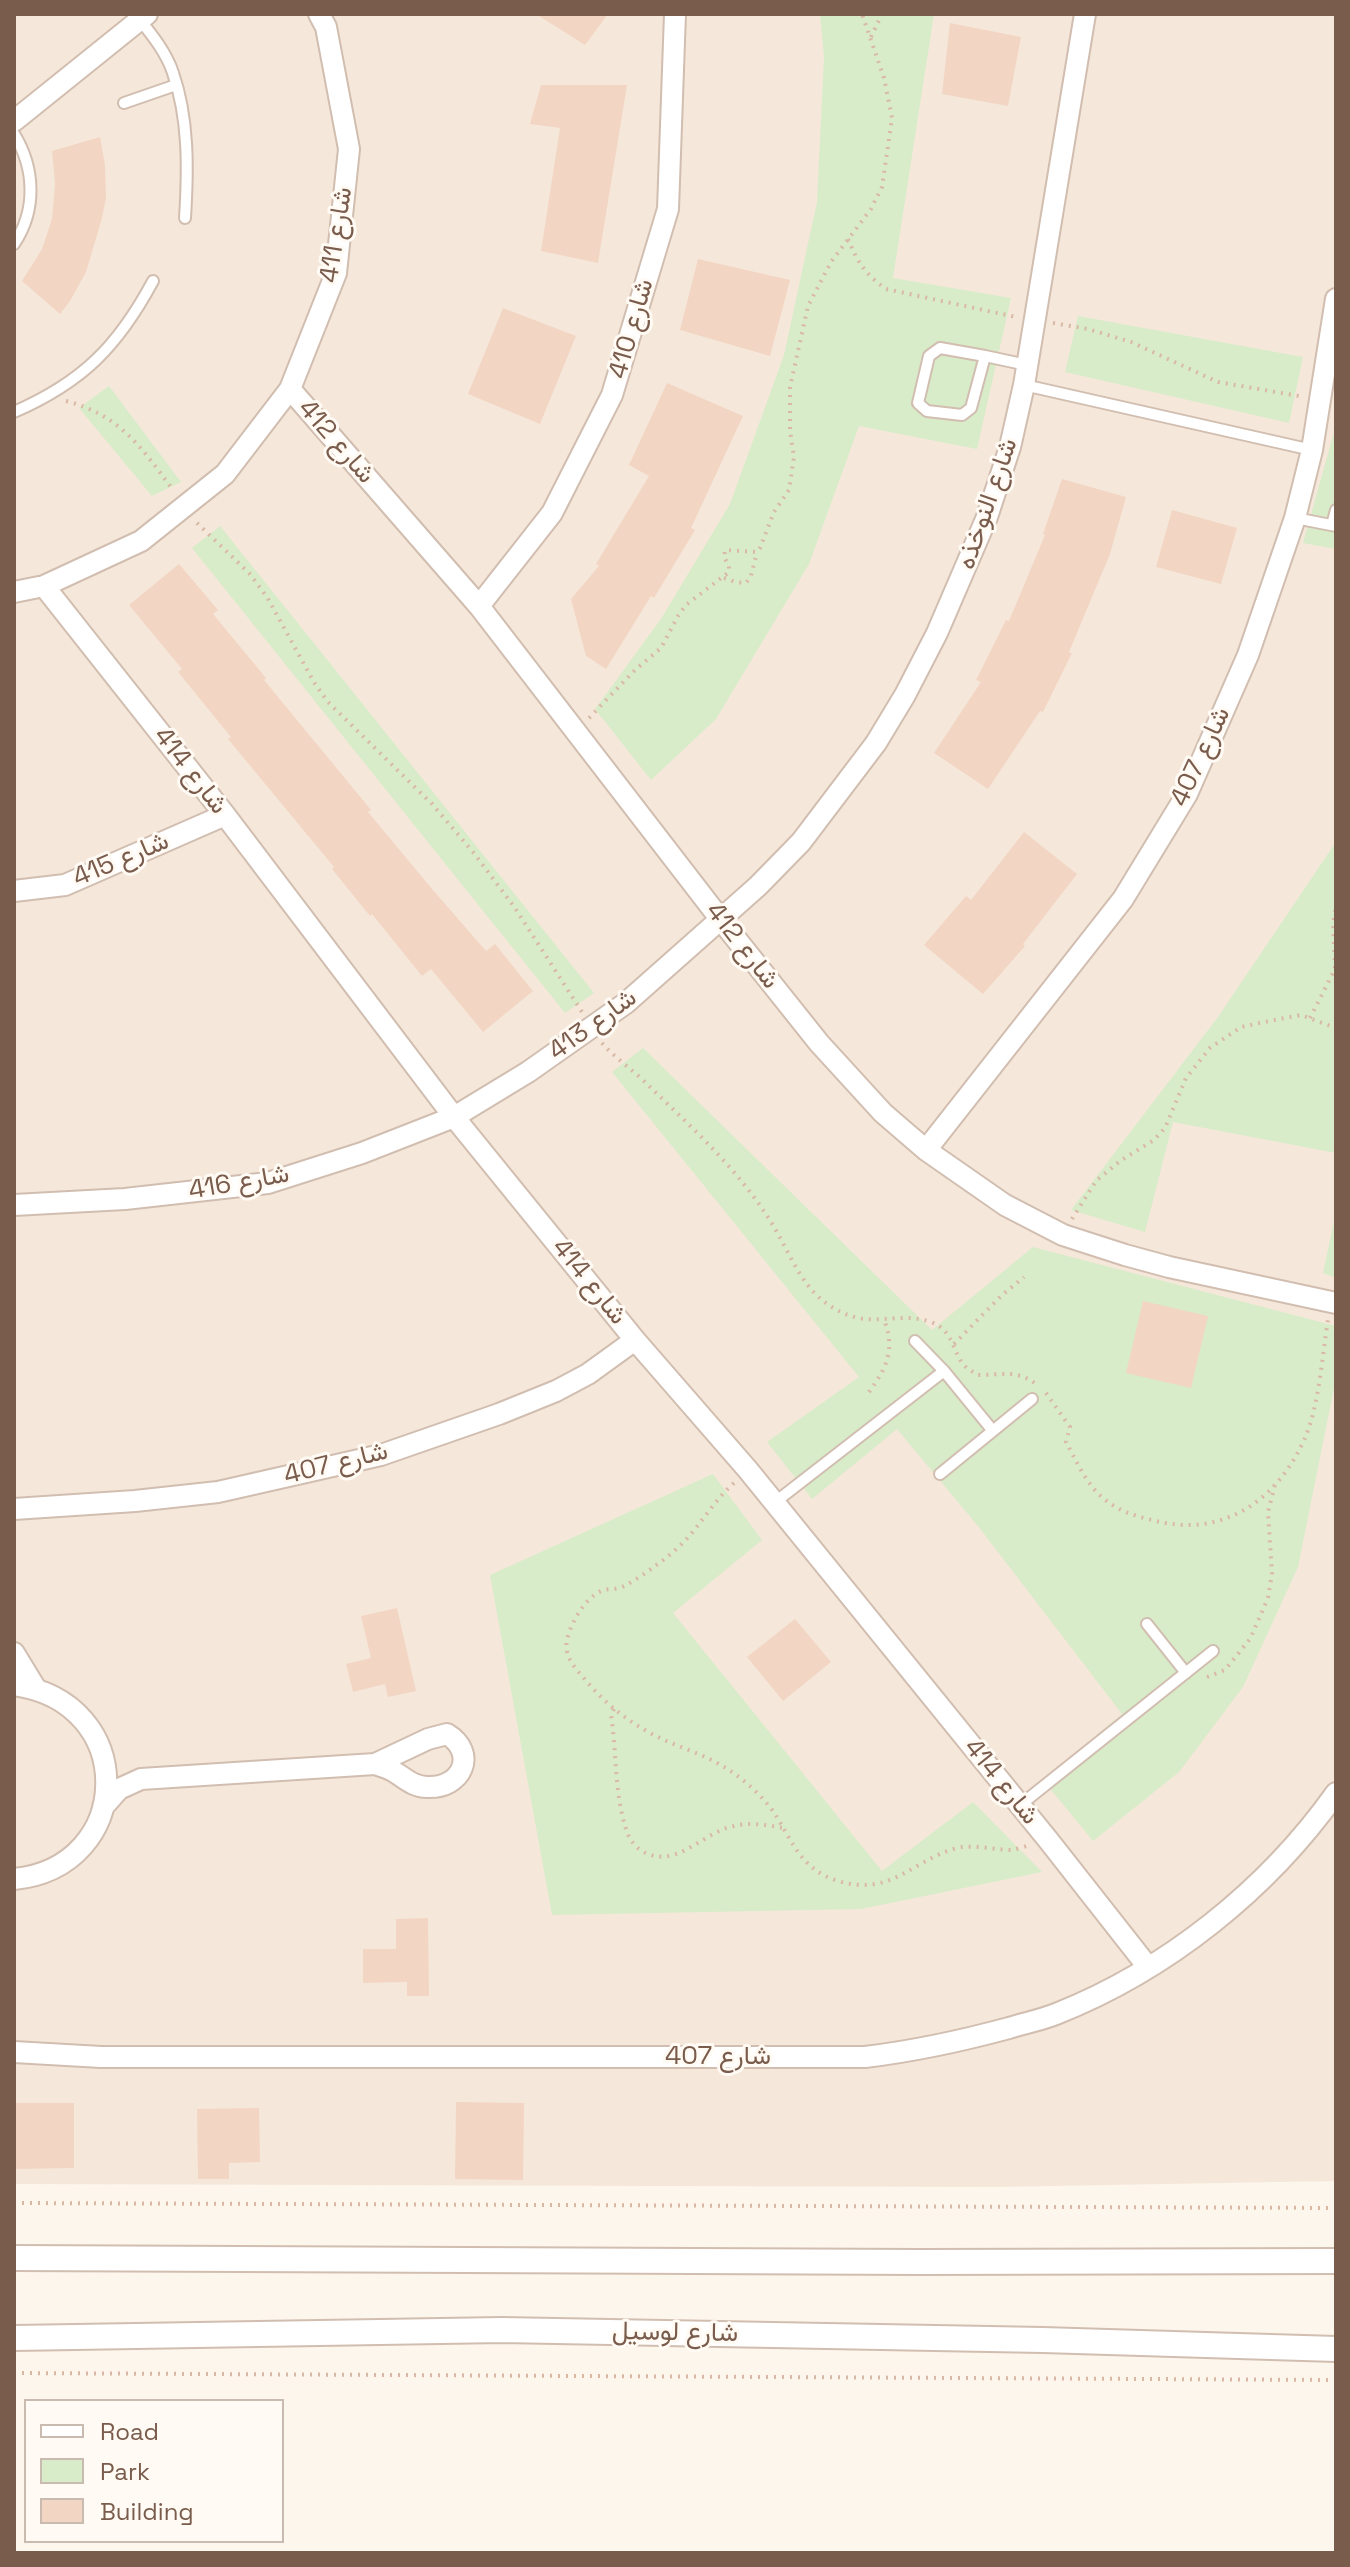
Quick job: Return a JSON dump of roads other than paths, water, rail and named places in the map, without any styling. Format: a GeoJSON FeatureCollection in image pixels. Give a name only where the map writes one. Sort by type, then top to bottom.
{"type":"FeatureCollection","features":[{"type":"Feature","properties":{"kind":"street","name":"شارع 411"},"geometry":{"type":"LineString","coordinates":[[14,592],[44,586],[141,541],[225,474],[290,389],[336,273],[349,149],[326,27],[319,14]]}},
{"type":"Feature","properties":{"kind":"street","name":"شارع 410"},"geometry":{"type":"LineString","coordinates":[[479,606],[552,513],[612,395],[668,209],[675,14]]}},
{"type":"Feature","properties":{"kind":"street","name":"شارع النوخذه"},"geometry":{"type":"LineString","coordinates":[[721,920],[801,842],[876,743],[937,633],[987,517],[1010,447],[1024,385],[1085,14]]}},
{"type":"Feature","properties":{"kind":"street"},"geometry":{"type":"LineString","coordinates":[[14,121],[143,17]]}},
{"type":"Feature","properties":{"kind":"street","name":"شارع 407"},"geometry":{"type":"LineString","coordinates":[[926,1150],[1123,899],[1187,794],[1248,655],[1295,518],[1312,450],[1336,299]]}},
{"type":"Feature","properties":{"kind":"street","name":"شارع 412"},"geometry":{"type":"LineString","coordinates":[[290,389],[479,606],[721,920],[846,1074],[883,1113],[926,1150],[1005,1205],[1063,1235],[1169,1267],[1334,1302]]}},
{"type":"Feature","properties":{"kind":"street","name":"شارع 414"},"geometry":{"type":"LineString","coordinates":[[44,586],[225,815],[454,1117],[635,1340],[748,1470],[1148,1967]]}},
{"type":"Feature","properties":{"kind":"street","name":"شارع 415"},"geometry":{"type":"LineString","coordinates":[[14,891],[65,885],[225,815]]}},
{"type":"Feature","properties":{"kind":"street","name":"شارع 413"},"geometry":{"type":"LineString","coordinates":[[454,1117],[528,1072],[626,1003],[721,920]]}},
{"type":"Feature","properties":{"kind":"street","name":"شارع 416"},"geometry":{"type":"LineString","coordinates":[[14,1205],[125,1199],[268,1183],[362,1153],[454,1117]]}},
{"type":"Feature","properties":{"kind":"street","name":"شارع 407"},"geometry":{"type":"LineString","coordinates":[[14,1509],[218,1492],[381,1455],[556,1391],[588,1374],[635,1340]]}},
{"type":"Feature","properties":{"kind":"street"},"geometry":{"type":"LineString","coordinates":[[14,1653],[36,1689]]}},
{"type":"Feature","properties":{"kind":"street"},"geometry":{"type":"LineString","coordinates":[[14,1685],[36,1689],[63,1701],[84,1720],[99,1744],[119,1764],[141,1779]]}},
{"type":"Feature","properties":{"kind":"street"},"geometry":{"type":"LineString","coordinates":[[14,1879],[49,1871],[71,1857],[89,1838],[103,1807],[106,1786],[105,1765],[99,1744]]}},
{"type":"Feature","properties":{"kind":"street"},"geometry":{"type":"LineString","coordinates":[[103,1807],[119,1789],[141,1779],[375,1764]]}},
{"type":"Feature","properties":{"kind":"street","name":"شارع 407"},"geometry":{"type":"LineString","coordinates":[[14,2052],[117,2057],[865,2057],[920,2051],[1054,2014],[1102,1993],[1148,1967],[1197,1934],[1278,1865],[1311,1828],[1336,1793]]}},
{"type":"Feature","properties":{"kind":"street"},"geometry":{"type":"LineString","coordinates":[[14,2258],[1336,2261]]}},
{"type":"Feature","properties":{"kind":"street","name":"شارع لوسيل"},"geometry":{"type":"LineString","coordinates":[[14,2338],[502,2330],[1336,2349]]}},
{"type":"Feature","properties":{"kind":"lane"},"geometry":{"type":"LineString","coordinates":[[143,17],[173,72],[186,132],[185,218]]}},
{"type":"Feature","properties":{"kind":"lane"},"geometry":{"type":"LineString","coordinates":[[124,103],[176,85]]}},
{"type":"Feature","properties":{"kind":"lane"},"geometry":{"type":"LineString","coordinates":[[14,134],[24,150],[31,178],[30,206],[21,234],[14,244]]}},
{"type":"Feature","properties":{"kind":"lane"},"geometry":{"type":"LineString","coordinates":[[14,412],[48,396],[83,372],[107,350],[133,317],[153,281]]}},
{"type":"Feature","properties":{"kind":"lane"},"geometry":{"type":"LineString","coordinates":[[985,356],[972,404],[966,414],[954,416],[927,411],[919,406],[931,353],[940,348],[985,356],[1027,365]]}},
{"type":"Feature","properties":{"kind":"lane"},"geometry":{"type":"LineString","coordinates":[[1024,385],[1312,450]]}},
{"type":"Feature","properties":{"kind":"lane"},"geometry":{"type":"LineString","coordinates":[[1295,518],[1334,526],[1336,510]]}},
{"type":"Feature","properties":{"kind":"lane"},"geometry":{"type":"LineString","coordinates":[[915,1341],[993,1431]]}},
{"type":"Feature","properties":{"kind":"lane"},"geometry":{"type":"LineString","coordinates":[[774,1503],[944,1371]]}},
{"type":"Feature","properties":{"kind":"lane"},"geometry":{"type":"LineString","coordinates":[[940,1474],[1032,1399]]}},
{"type":"Feature","properties":{"kind":"lane"},"geometry":{"type":"LineString","coordinates":[[1147,1624],[1186,1673]]}},
{"type":"Feature","properties":{"kind":"lane"},"geometry":{"type":"LineString","coordinates":[[1019,1806],[1213,1651]]}}]}
